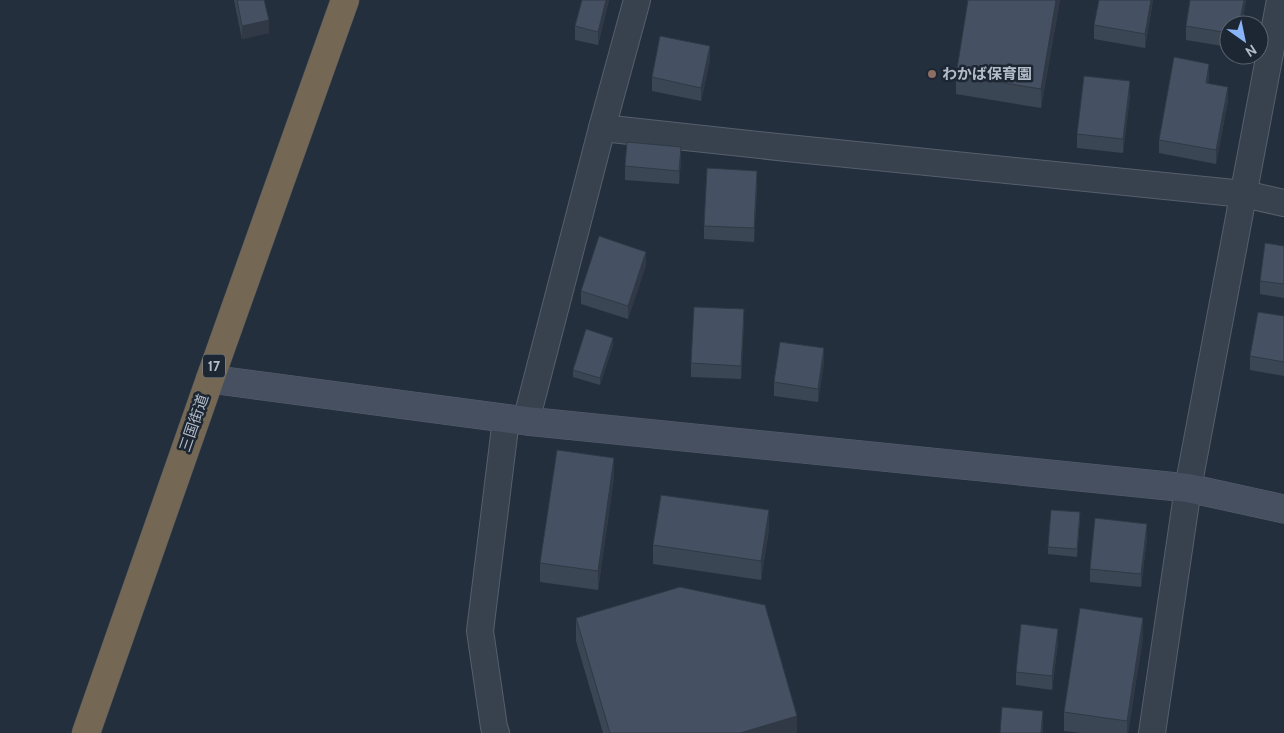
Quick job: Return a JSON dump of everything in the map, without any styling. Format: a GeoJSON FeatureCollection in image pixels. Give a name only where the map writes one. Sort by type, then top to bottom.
{"type":"FeatureCollection","features":[{"type":"Feature","properties":{"kind":"highway","name":"三国街道"},"geometry":{"type":"LineString","coordinates":[[86,733],[345,0]]}},
{"type":"Feature","properties":{"kind":"street"},"geometry":{"type":"LineString","coordinates":[[496,733],[480,631],[516,420],[602,128],[637,0]]}},
{"type":"Feature","properties":{"kind":"street"},"geometry":{"type":"LineString","coordinates":[[1152,733],[1188,488],[1280,0]]}},
{"type":"Feature","properties":{"kind":"street"},"geometry":{"type":"LineString","coordinates":[[602,128],[1244,194],[1284,204]]}},
{"type":"Feature","properties":{"kind":"street"},"geometry":{"type":"LineString","coordinates":[[210,379],[516,420],[1188,488],[1284,509]]}},
{"type":"Feature","properties":{"kind":"building"},"geometry":{"type":"Polygon","coordinates":[[[237,0],[264,0],[269,20],[242,26],[237,0]]]}},
{"type":"Feature","properties":{"kind":"building"},"geometry":{"type":"Polygon","coordinates":[[[582,0],[606,0],[598,32],[575,26],[582,0]]]}},
{"type":"Feature","properties":{"kind":"building"},"geometry":{"type":"Polygon","coordinates":[[[968,0],[1056,0],[1041,89],[956,75],[968,0]]]}},
{"type":"Feature","properties":{"kind":"building"},"geometry":{"type":"Polygon","coordinates":[[[1099,0],[1151,0],[1145,34],[1094,25],[1099,0]]]}},
{"type":"Feature","properties":{"kind":"building"},"geometry":{"type":"Polygon","coordinates":[[[1190,0],[1244,0],[1241,15],[1219,15],[1219,31],[1186,26],[1190,0]]]}},
{"type":"Feature","properties":{"kind":"building"},"geometry":{"type":"Polygon","coordinates":[[[660,36],[710,46],[701,88],[652,77],[660,36]]]}},
{"type":"Feature","properties":{"kind":"building"},"geometry":{"type":"Polygon","coordinates":[[[1174,57],[1209,64],[1206,83],[1228,87],[1216,150],[1159,140],[1174,57]]]}},
{"type":"Feature","properties":{"kind":"building"},"geometry":{"type":"Polygon","coordinates":[[[1084,76],[1130,81],[1123,139],[1077,134],[1084,76]]]}},
{"type":"Feature","properties":{"kind":"building"},"geometry":{"type":"Polygon","coordinates":[[[627,142],[681,147],[679,171],[625,166],[627,142]]]}},
{"type":"Feature","properties":{"kind":"building"},"geometry":{"type":"Polygon","coordinates":[[[707,168],[757,171],[754,228],[704,226],[707,168]]]}},
{"type":"Feature","properties":{"kind":"building"},"geometry":{"type":"Polygon","coordinates":[[[599,236],[646,252],[628,306],[581,291],[599,236]]]}},
{"type":"Feature","properties":{"kind":"building"},"geometry":{"type":"Polygon","coordinates":[[[1265,243],[1284,246],[1284,284],[1260,281],[1265,243]]]}},
{"type":"Feature","properties":{"kind":"building"},"geometry":{"type":"Polygon","coordinates":[[[694,307],[744,309],[741,366],[691,363],[694,307]]]}},
{"type":"Feature","properties":{"kind":"building"},"geometry":{"type":"Polygon","coordinates":[[[1258,312],[1284,316],[1284,362],[1250,356],[1258,312]]]}},
{"type":"Feature","properties":{"kind":"building"},"geometry":{"type":"Polygon","coordinates":[[[586,329],[613,338],[600,378],[573,370],[586,329]]]}},
{"type":"Feature","properties":{"kind":"building"},"geometry":{"type":"Polygon","coordinates":[[[780,342],[824,348],[818,389],[774,382],[780,342]]]}},
{"type":"Feature","properties":{"kind":"building"},"geometry":{"type":"Polygon","coordinates":[[[557,450],[614,458],[598,571],[540,563],[557,450]]]}},
{"type":"Feature","properties":{"kind":"building"},"geometry":{"type":"Polygon","coordinates":[[[661,495],[769,510],[761,561],[653,545],[661,495]]]}},
{"type":"Feature","properties":{"kind":"building"},"geometry":{"type":"Polygon","coordinates":[[[1051,510],[1080,512],[1077,549],[1048,547],[1051,510]]]}},
{"type":"Feature","properties":{"kind":"building"},"geometry":{"type":"Polygon","coordinates":[[[1095,518],[1147,524],[1141,574],[1090,569],[1095,518]]]}},
{"type":"Feature","properties":{"kind":"building"},"geometry":{"type":"Polygon","coordinates":[[[680,587],[765,605],[797,716],[740,733],[610,733],[576,618],[680,587]]]}},
{"type":"Feature","properties":{"kind":"building"},"geometry":{"type":"Polygon","coordinates":[[[1080,608],[1143,618],[1127,721],[1064,712],[1080,608]]]}},
{"type":"Feature","properties":{"kind":"building"},"geometry":{"type":"Polygon","coordinates":[[[1021,624],[1058,629],[1052,676],[1016,672],[1021,624]]]}},
{"type":"Feature","properties":{"kind":"building"},"geometry":{"type":"Polygon","coordinates":[[[1002,707],[1043,711],[1041,733],[1000,733],[1002,707]]]}},
{"type":"Feature","properties":{"kind":"place","name":"わかば保育園"},"geometry":{"type":"Point","coordinates":[932,74]}}]}
